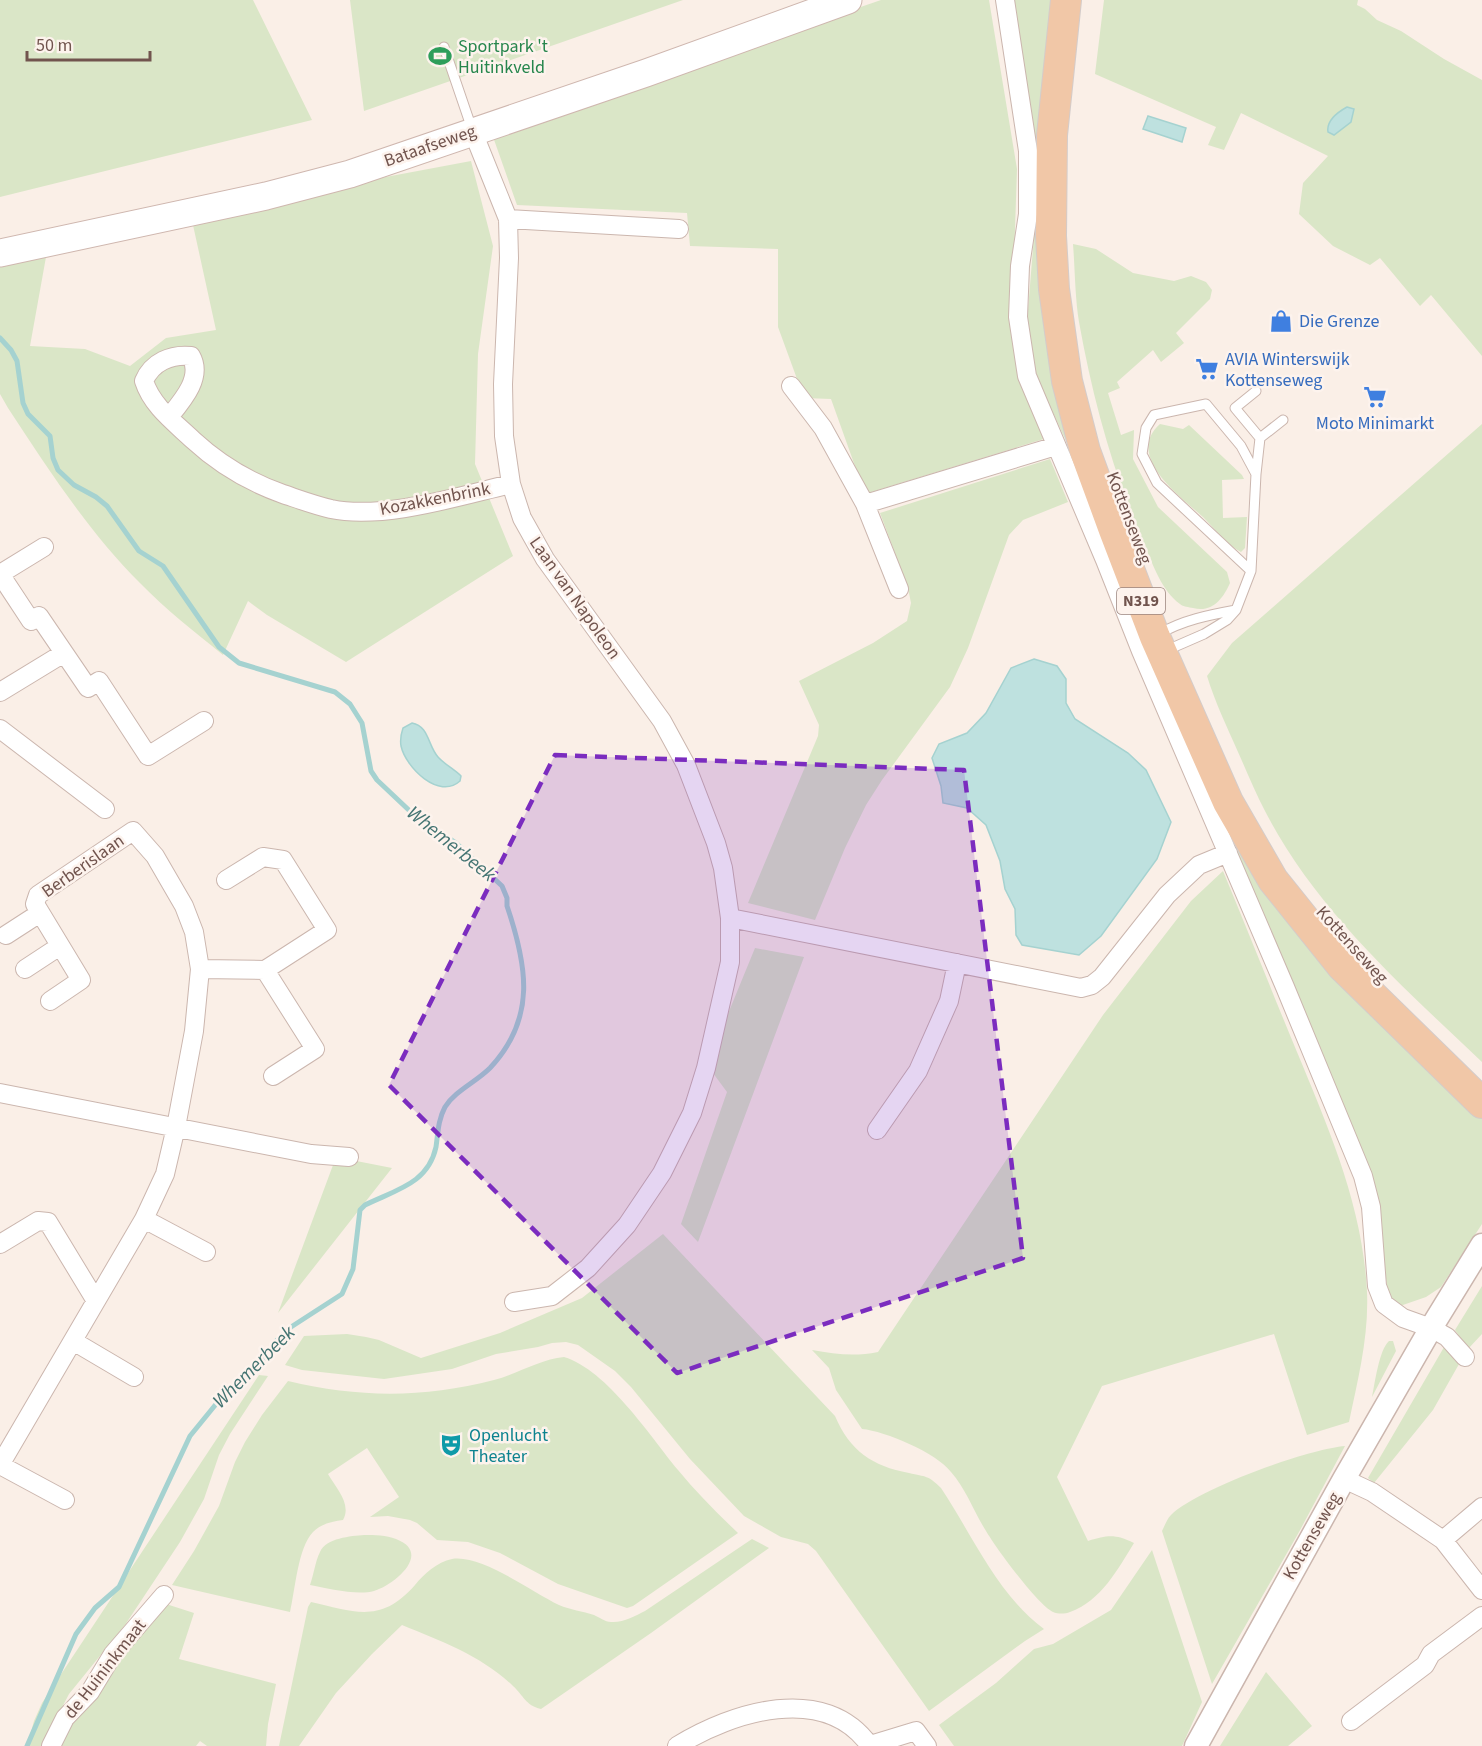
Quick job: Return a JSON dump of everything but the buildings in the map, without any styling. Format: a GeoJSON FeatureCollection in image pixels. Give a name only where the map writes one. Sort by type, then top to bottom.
{"type":"FeatureCollection","features":[{"type":"Feature","properties":{"kind":"main road","name":"Bataafseweg"},"geometry":{"type":"LineString","coordinates":[[0,253],[277,193],[350,174],[646,73],[848,0]]}},
{"type":"Feature","properties":{"kind":"main road","name":"Kottenseweg"},"geometry":{"type":"LineString","coordinates":[[1066,0],[1052,135],[1048,218],[1054,289],[1067,381],[1085,451],[1228,802],[1273,880],[1342,966],[1482,1103]]}},
{"type":"Feature","properties":{"kind":"main road","name":"Kottenseweg"},"geometry":{"type":"LineString","coordinates":[[1048,218],[1067,134],[1082,0]]}},
{"type":"Feature","properties":{"kind":"main road","name":"Kottenseweg"},"geometry":{"type":"LineString","coordinates":[[1162,642],[1269,839],[1316,906],[1356,954],[1482,1077]]}},
{"type":"Feature","properties":{"kind":"street","name":"Kottenseweg"},"geometry":{"type":"LineString","coordinates":[[1005,0],[1028,151],[1048,218],[1020,266],[1018,316],[1027,376],[1106,560],[1162,642],[1228,853],[1363,1176],[1371,1208],[1377,1286],[1384,1304],[1402,1318],[1431,1328]]}},
{"type":"Feature","properties":{"kind":"street","name":"Laan van Napoleon"},"geometry":{"type":"LineString","coordinates":[[473,132],[508,219],[509,258],[503,417],[507,461],[522,518],[545,559],[662,721],[686,765],[716,843],[723,868],[730,918],[730,962],[706,1068],[692,1113],[662,1173],[627,1226],[588,1268],[552,1296],[514,1302]]}},
{"type":"Feature","properties":{"kind":"street"},"geometry":{"type":"LineString","coordinates":[[508,219],[679,229]]}},
{"type":"Feature","properties":{"kind":"street"},"geometry":{"type":"LineString","coordinates":[[791,386],[823,428],[865,504],[899,590]]}},
{"type":"Feature","properties":{"kind":"street","name":"Kozakkenbrink"},"geometry":{"type":"LineString","coordinates":[[169,417],[208,453],[237,474],[268,488],[332,509],[374,511],[414,506],[512,484]]}},
{"type":"Feature","properties":{"kind":"street"},"geometry":{"type":"LineString","coordinates":[[865,504],[1056,446]]}},
{"type":"Feature","properties":{"kind":"street"},"geometry":{"type":"LineString","coordinates":[[44,547],[0,574],[31,621],[39,616],[88,688],[99,681],[148,756],[204,721]]}},
{"type":"Feature","properties":{"kind":"street"},"geometry":{"type":"LineString","coordinates":[[0,692],[64,653]]}},
{"type":"Feature","properties":{"kind":"street","name":"Berberislaan"},"geometry":{"type":"LineString","coordinates":[[0,729],[105,809]]}},
{"type":"Feature","properties":{"kind":"street","name":"Berberislaan"},"geometry":{"type":"LineString","coordinates":[[0,1465],[144,1220],[165,1174],[176,1127],[194,1031],[200,969],[194,932],[184,906],[155,856],[133,831],[38,895],[35,904],[81,980],[50,1001]]}},
{"type":"Feature","properties":{"kind":"street"},"geometry":{"type":"LineString","coordinates":[[730,918],[1081,988],[1092,985],[1110,968],[1167,895],[1199,865],[1228,853]]}},
{"type":"Feature","properties":{"kind":"street"},"geometry":{"type":"LineString","coordinates":[[200,969],[265,970],[327,930],[283,860],[263,857],[226,880]]}},
{"type":"Feature","properties":{"kind":"street","name":"Berberislaan"},"geometry":{"type":"LineString","coordinates":[[6,935],[40,913]]}},
{"type":"Feature","properties":{"kind":"street"},"geometry":{"type":"LineString","coordinates":[[25,969],[60,946]]}},
{"type":"Feature","properties":{"kind":"street"},"geometry":{"type":"LineString","coordinates":[[877,1130],[918,1071],[949,1001],[957,963]]}},
{"type":"Feature","properties":{"kind":"street"},"geometry":{"type":"LineString","coordinates":[[265,970],[315,1049],[273,1076]]}},
{"type":"Feature","properties":{"kind":"street"},"geometry":{"type":"LineString","coordinates":[[0,1093],[311,1154],[349,1157]]}},
{"type":"Feature","properties":{"kind":"street"},"geometry":{"type":"LineString","coordinates":[[144,1220],[206,1252]]}},
{"type":"Feature","properties":{"kind":"street"},"geometry":{"type":"LineString","coordinates":[[0,1244],[38,1221],[48,1222],[96,1301]]}},
{"type":"Feature","properties":{"kind":"street","name":"Kottenseweg"},"geometry":{"type":"LineString","coordinates":[[1196,1746],[1344,1479],[1482,1245]]}},
{"type":"Feature","properties":{"kind":"street"},"geometry":{"type":"LineString","coordinates":[[1431,1328],[1447,1337],[1465,1357]]}},
{"type":"Feature","properties":{"kind":"street"},"geometry":{"type":"LineString","coordinates":[[73,1341],[134,1377]]}},
{"type":"Feature","properties":{"kind":"street"},"geometry":{"type":"LineString","coordinates":[[0,1465],[65,1500]]}},
{"type":"Feature","properties":{"kind":"street"},"geometry":{"type":"LineString","coordinates":[[1344,1479],[1372,1492],[1443,1540],[1482,1590]]}},
{"type":"Feature","properties":{"kind":"street"},"geometry":{"type":"LineString","coordinates":[[1443,1540],[1482,1507]]}},
{"type":"Feature","properties":{"kind":"street","name":"de Huininkmaat"},"geometry":{"type":"LineString","coordinates":[[51,1746],[65,1719],[90,1692],[113,1654],[164,1595]]}},
{"type":"Feature","properties":{"kind":"street"},"geometry":{"type":"LineString","coordinates":[[1351,1721],[1425,1665],[1431,1654],[1482,1616]]}},
{"type":"Feature","properties":{"kind":"street"},"geometry":{"type":"LineString","coordinates":[[677,1746],[728,1722],[752,1714],[796,1707],[820,1710],[842,1719],[870,1745],[916,1731],[927,1746]]}},
{"type":"Feature","properties":{"kind":"lane"},"geometry":{"type":"LineString","coordinates":[[444,47],[473,132]]}},
{"type":"Feature","properties":{"kind":"lane"},"geometry":{"type":"LineString","coordinates":[[1256,391],[1235,408],[1260,438]]}},
{"type":"Feature","properties":{"kind":"lane"},"geometry":{"type":"LineString","coordinates":[[1251,571],[1157,483],[1142,454],[1146,428],[1154,415],[1206,404],[1241,446],[1256,474]]}},
{"type":"Feature","properties":{"kind":"lane"},"geometry":{"type":"LineString","coordinates":[[1162,642],[1204,634],[1227,620],[1236,610],[1251,571],[1260,438],[1283,420]]}},
{"type":"Feature","properties":{"kind":"lane"},"geometry":{"type":"LineString","coordinates":[[1162,642],[1207,616],[1236,610]]}},
{"type":"Feature","properties":{"kind":"highlighted area"},"geometry":{"type":"Polygon","coordinates":[[[555,755],[964,770],[1023,1258],[677,1373],[389,1085],[555,755]]]}},
{"type":"Feature","properties":{"kind":"green space"},"geometry":{"type":"Polygon","coordinates":[[[0,0],[253,0],[312,120],[0,197],[0,0]]]}},
{"type":"Feature","properties":{"kind":"green space","name":"Sportpark 't Huitinkveld"},"geometry":{"type":"Polygon","coordinates":[[[350,0],[683,0],[364,111],[350,0]]]}},
{"type":"Feature","properties":{"kind":"green space"},"geometry":{"type":"Polygon","coordinates":[[[881,0],[989,0],[1017,169],[1013,290],[1047,438],[865,494],[831,399],[804,398],[778,327],[778,249],[690,246],[687,213],[517,205],[492,134],[881,0]]]}},
{"type":"Feature","properties":{"kind":"green space"},"geometry":{"type":"Polygon","coordinates":[[[1012,0],[1059,0],[1043,212],[1012,0]]]}},
{"type":"Feature","properties":{"kind":"green space"},"geometry":{"type":"Polygon","coordinates":[[[1104,0],[1358,0],[1357,5],[1377,20],[1401,31],[1482,80],[1482,356],[1431,295],[1420,306],[1380,258],[1370,265],[1333,246],[1299,214],[1303,183],[1328,156],[1241,113],[1224,150],[1208,145],[1216,127],[1095,74],[1104,0]]]}},
{"type":"Feature","properties":{"kind":"green space"},"geometry":{"type":"Polygon","coordinates":[[[471,161],[493,246],[478,354],[475,464],[513,556],[346,662],[267,615],[248,601],[223,655],[160,602],[121,563],[70,499],[8,408],[0,394],[0,267],[46,257],[30,346],[85,349],[130,366],[166,338],[216,330],[193,225],[375,179],[471,161]]]}},
{"type":"Feature","properties":{"kind":"green space"},"geometry":{"type":"Polygon","coordinates":[[[1037,221],[1096,507],[1035,373],[1027,322],[1037,221]]]}},
{"type":"Feature","properties":{"kind":"green space"},"geometry":{"type":"Polygon","coordinates":[[[1073,244],[1096,249],[1133,273],[1174,281],[1191,276],[1206,282],[1212,290],[1210,299],[1176,333],[1184,343],[1161,362],[1153,350],[1117,382],[1120,388],[1108,393],[1121,435],[1134,430],[1133,459],[1158,507],[1227,572],[1230,583],[1224,594],[1211,607],[1200,609],[1186,607],[1168,592],[1151,561],[1123,491],[1105,436],[1085,351],[1078,313],[1073,244]]]}},
{"type":"Feature","properties":{"kind":"green space"},"geometry":{"type":"Polygon","coordinates":[[[1160,424],[1183,429],[1189,425],[1242,475],[1244,479],[1222,480],[1223,518],[1247,517],[1245,548],[1241,552],[1226,541],[1160,475],[1152,462],[1148,449],[1151,436],[1160,424]]]}},
{"type":"Feature","properties":{"kind":"green space"},"geometry":{"type":"Polygon","coordinates":[[[1482,424],[1482,1062],[1363,945],[1309,881],[1261,804],[1221,714],[1207,676],[1232,643],[1482,424]]]}},
{"type":"Feature","properties":{"kind":"green space"},"geometry":{"type":"Polygon","coordinates":[[[1050,459],[1068,502],[1023,520],[1009,535],[968,648],[950,687],[866,805],[815,920],[748,903],[818,736],[819,725],[799,681],[873,643],[907,621],[911,603],[908,588],[880,513],[1050,459]]]}},
{"type":"Feature","properties":{"kind":"green space"},"geometry":{"type":"Polygon","coordinates":[[[1171,690],[1221,800],[1482,1109],[1482,1224],[1441,1287],[1426,1297],[1400,1306],[1392,1302],[1387,1287],[1381,1234],[1364,1163],[1290,976],[1243,872],[1171,690]]]}},
{"type":"Feature","properties":{"kind":"green space"},"geometry":{"type":"Polygon","coordinates":[[[1223,871],[1321,1110],[1352,1199],[1359,1229],[1364,1260],[1367,1308],[1362,1357],[1349,1422],[1307,1435],[1274,1334],[1102,1386],[1057,1477],[1088,1541],[1111,1536],[1134,1543],[1108,1583],[1091,1600],[1070,1612],[1055,1613],[1037,1598],[1007,1562],[951,1472],[934,1458],[910,1444],[862,1429],[836,1390],[829,1368],[812,1350],[853,1355],[878,1352],[1103,1015],[1191,901],[1223,871]]]}},
{"type":"Feature","properties":{"kind":"green space"},"geometry":{"type":"Polygon","coordinates":[[[755,948],[804,957],[698,1242],[681,1224],[727,1092],[707,1065],[755,948]]]}},
{"type":"Feature","properties":{"kind":"green space"},"geometry":{"type":"Polygon","coordinates":[[[336,1157],[392,1168],[278,1313],[336,1157]]]}},
{"type":"Feature","properties":{"kind":"green space"},"geometry":{"type":"Polygon","coordinates":[[[663,1234],[835,1416],[855,1448],[873,1461],[896,1470],[926,1477],[941,1488],[999,1582],[1027,1615],[1044,1629],[929,1711],[816,1551],[808,1544],[781,1537],[744,1516],[690,1459],[631,1387],[615,1371],[578,1345],[566,1342],[552,1343],[496,1354],[452,1369],[384,1379],[302,1370],[285,1365],[304,1336],[347,1334],[366,1337],[379,1340],[421,1358],[500,1333],[582,1298],[663,1234]]]}},
{"type":"Feature","properties":{"kind":"green space"},"geometry":{"type":"Polygon","coordinates":[[[1482,1286],[1482,1334],[1468,1349],[1455,1330],[1482,1286]]]}},
{"type":"Feature","properties":{"kind":"green space"},"geometry":{"type":"Polygon","coordinates":[[[1389,1341],[1393,1341],[1396,1351],[1372,1397],[1380,1359],[1389,1341]]]}},
{"type":"Feature","properties":{"kind":"green space"},"geometry":{"type":"Polygon","coordinates":[[[1447,1342],[1463,1357],[1433,1410],[1374,1483],[1368,1478],[1447,1342]]]}},
{"type":"Feature","properties":{"kind":"green space"},"geometry":{"type":"Polygon","coordinates":[[[564,1357],[596,1375],[612,1390],[692,1486],[738,1533],[633,1606],[627,1608],[558,1584],[500,1553],[468,1542],[437,1540],[410,1520],[388,1516],[370,1517],[399,1497],[367,1448],[328,1474],[342,1496],[346,1508],[345,1514],[343,1520],[320,1527],[308,1539],[300,1558],[290,1612],[172,1585],[219,1506],[245,1442],[288,1381],[340,1391],[417,1393],[494,1380],[555,1358],[564,1357]]]}},
{"type":"Feature","properties":{"kind":"green space"},"geometry":{"type":"Polygon","coordinates":[[[259,1375],[268,1376],[230,1434],[219,1455],[204,1499],[180,1542],[125,1625],[69,1694],[42,1746],[27,1746],[42,1703],[259,1375]]]}},
{"type":"Feature","properties":{"kind":"green space"},"geometry":{"type":"Polygon","coordinates":[[[1345,1446],[1212,1684],[1162,1531],[1167,1520],[1184,1505],[1254,1472],[1306,1454],[1345,1446]]]}},
{"type":"Feature","properties":{"kind":"green space"},"geometry":{"type":"Polygon","coordinates":[[[364,1535],[388,1537],[406,1545],[411,1552],[411,1560],[400,1576],[382,1588],[359,1593],[310,1585],[323,1547],[339,1539],[364,1535]]]}},
{"type":"Feature","properties":{"kind":"green space"},"geometry":{"type":"Polygon","coordinates":[[[752,1539],[769,1548],[541,1709],[528,1703],[501,1675],[475,1658],[402,1625],[336,1693],[299,1746],[279,1746],[308,1607],[311,1602],[354,1611],[379,1610],[391,1606],[403,1597],[436,1566],[452,1559],[464,1559],[477,1562],[506,1575],[563,1607],[615,1622],[629,1619],[645,1611],[752,1539]]]}},
{"type":"Feature","properties":{"kind":"green space"},"geometry":{"type":"Polygon","coordinates":[[[1152,1550],[1202,1702],[1182,1746],[954,1746],[939,1725],[996,1683],[1034,1649],[1053,1644],[1111,1610],[1152,1550]]]}},
{"type":"Feature","properties":{"kind":"green space"},"geometry":{"type":"Polygon","coordinates":[[[163,1603],[194,1613],[179,1659],[276,1684],[266,1746],[207,1746],[200,1741],[196,1746],[60,1746],[77,1710],[163,1603]]]}},
{"type":"Feature","properties":{"kind":"green space"},"geometry":{"type":"Polygon","coordinates":[[[1266,1672],[1312,1726],[1288,1746],[1220,1746],[1266,1672]]]}},
{"type":"Feature","properties":{"kind":"water"},"geometry":{"type":"Polygon","coordinates":[[[1347,107],[1354,109],[1351,122],[1334,135],[1328,132],[1331,120],[1347,107]]]}},
{"type":"Feature","properties":{"kind":"water"},"geometry":{"type":"Polygon","coordinates":[[[1148,116],[1186,128],[1182,142],[1143,129],[1148,116]]]}},
{"type":"Feature","properties":{"kind":"water"},"geometry":{"type":"Polygon","coordinates":[[[1034,659],[1057,666],[1066,679],[1066,703],[1075,719],[1128,753],[1146,770],[1171,822],[1157,859],[1101,936],[1079,955],[1022,945],[1016,935],[1015,909],[1005,889],[1000,861],[986,825],[967,808],[943,803],[941,786],[932,758],[939,744],[967,733],[986,713],[1011,668],[1034,659]]]}},
{"type":"Feature","properties":{"kind":"water"},"geometry":{"type":"Polygon","coordinates":[[[412,723],[422,728],[440,760],[461,776],[460,781],[452,786],[443,787],[424,779],[416,772],[404,755],[401,746],[403,728],[412,723]]]}},
{"type":"Feature","properties":{"kind":"waterway","name":"Whemerbeek"},"geometry":{"type":"LineString","coordinates":[[0,338],[17,361],[23,403],[28,414],[50,436],[53,458],[58,470],[74,485],[107,506],[139,551],[163,566],[219,647],[239,663],[335,692],[350,704],[362,723],[371,771],[377,780],[413,814],[456,843],[502,886],[519,949],[524,990],[515,1030],[505,1049],[490,1068],[454,1096],[445,1107],[436,1147],[426,1170],[409,1184],[365,1205],[360,1210],[353,1269],[342,1294],[291,1327],[275,1342],[269,1354],[221,1398],[190,1436],[119,1587],[95,1608],[76,1634],[27,1746]]}},
{"type":"Feature","properties":{"kind":"place","name":"Sportpark 't Huitinkveld"},"geometry":{"type":"Point","coordinates":[440,56]}},
{"type":"Feature","properties":{"kind":"place","name":"Die Grenze"},"geometry":{"type":"Point","coordinates":[1281,321]}},
{"type":"Feature","properties":{"kind":"place","name":"AVIA Winterswijk Kottenseweg"},"geometry":{"type":"Point","coordinates":[1207,369]}},
{"type":"Feature","properties":{"kind":"place","name":"Moto Minimarkt"},"geometry":{"type":"Point","coordinates":[1375,397]}},
{"type":"Feature","properties":{"kind":"place","name":"Openlucht Theater"},"geometry":{"type":"Point","coordinates":[451,1445]}}]}
